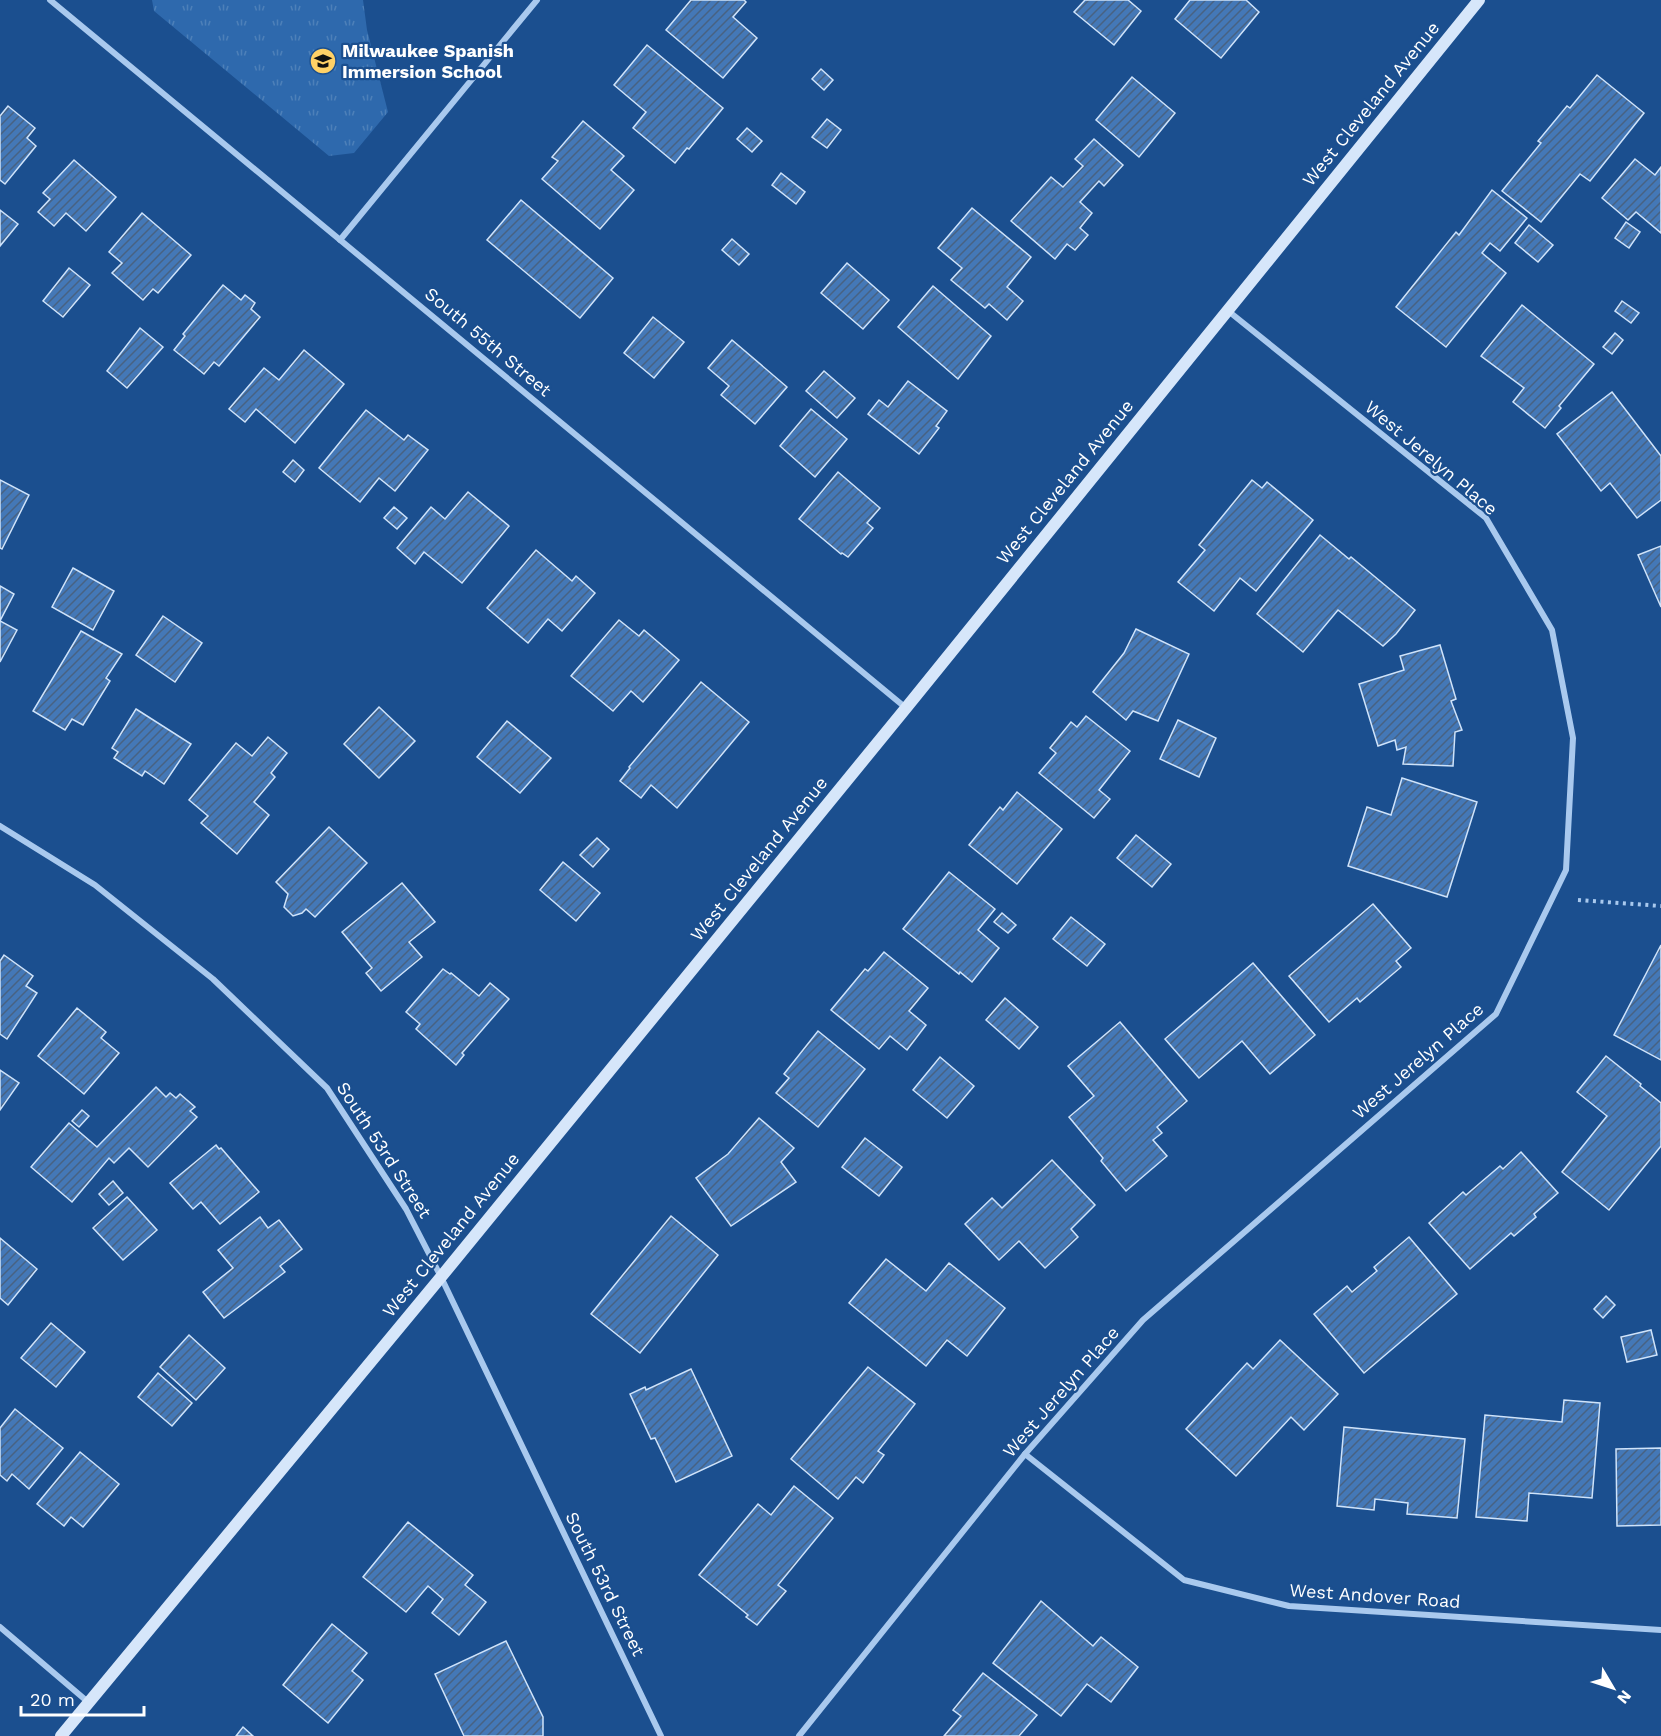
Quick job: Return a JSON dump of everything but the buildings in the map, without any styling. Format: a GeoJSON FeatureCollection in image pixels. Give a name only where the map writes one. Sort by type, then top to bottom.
{"type":"FeatureCollection","features":[{"type":"Feature","properties":{"kind":"street","name":"South 55th Street"},"geometry":{"type":"LineString","coordinates":[[50,0],[906,708]]}},
{"type":"Feature","properties":{"kind":"street"},"geometry":{"type":"LineString","coordinates":[[340,240],[537,0]]}},
{"type":"Feature","properties":{"kind":"street","name":"West Cleveland Avenue"},"geometry":{"type":"LineString","coordinates":[[61,1736],[441,1277],[906,708],[1479,0]]}},
{"type":"Feature","properties":{"kind":"street","name":"West Jerelyn Place"},"geometry":{"type":"LineString","coordinates":[[799,1736],[1025,1454],[1143,1320],[1496,1014],[1566,870],[1573,738],[1552,630],[1486,518],[1227,310]]}},
{"type":"Feature","properties":{"kind":"street","name":"South 53rd Street"},"geometry":{"type":"LineString","coordinates":[[0,826],[95,885],[213,979],[327,1088],[406,1209],[662,1736]]}},
{"type":"Feature","properties":{"kind":"street","name":"West Andover Road"},"geometry":{"type":"LineString","coordinates":[[1025,1454],[1184,1580],[1289,1606],[1661,1630]]}},
{"type":"Feature","properties":{"kind":"street"},"geometry":{"type":"LineString","coordinates":[[0,1627],[88,1702]]}},
{"type":"Feature","properties":{"kind":"path"},"geometry":{"type":"LineString","coordinates":[[1552,898],[1661,906]]}},
{"type":"Feature","properties":{"kind":"green space","name":"Milwaukee Spanish Immersion School"},"geometry":{"type":"Polygon","coordinates":[[[152,0],[363,0],[367,30],[388,112],[354,153],[329,156],[154,11],[152,0]]]}},
{"type":"Feature","properties":{"kind":"place","name":"Milwaukee Spanish Immersion School"},"geometry":{"type":"Point","coordinates":[323,61]}}]}
